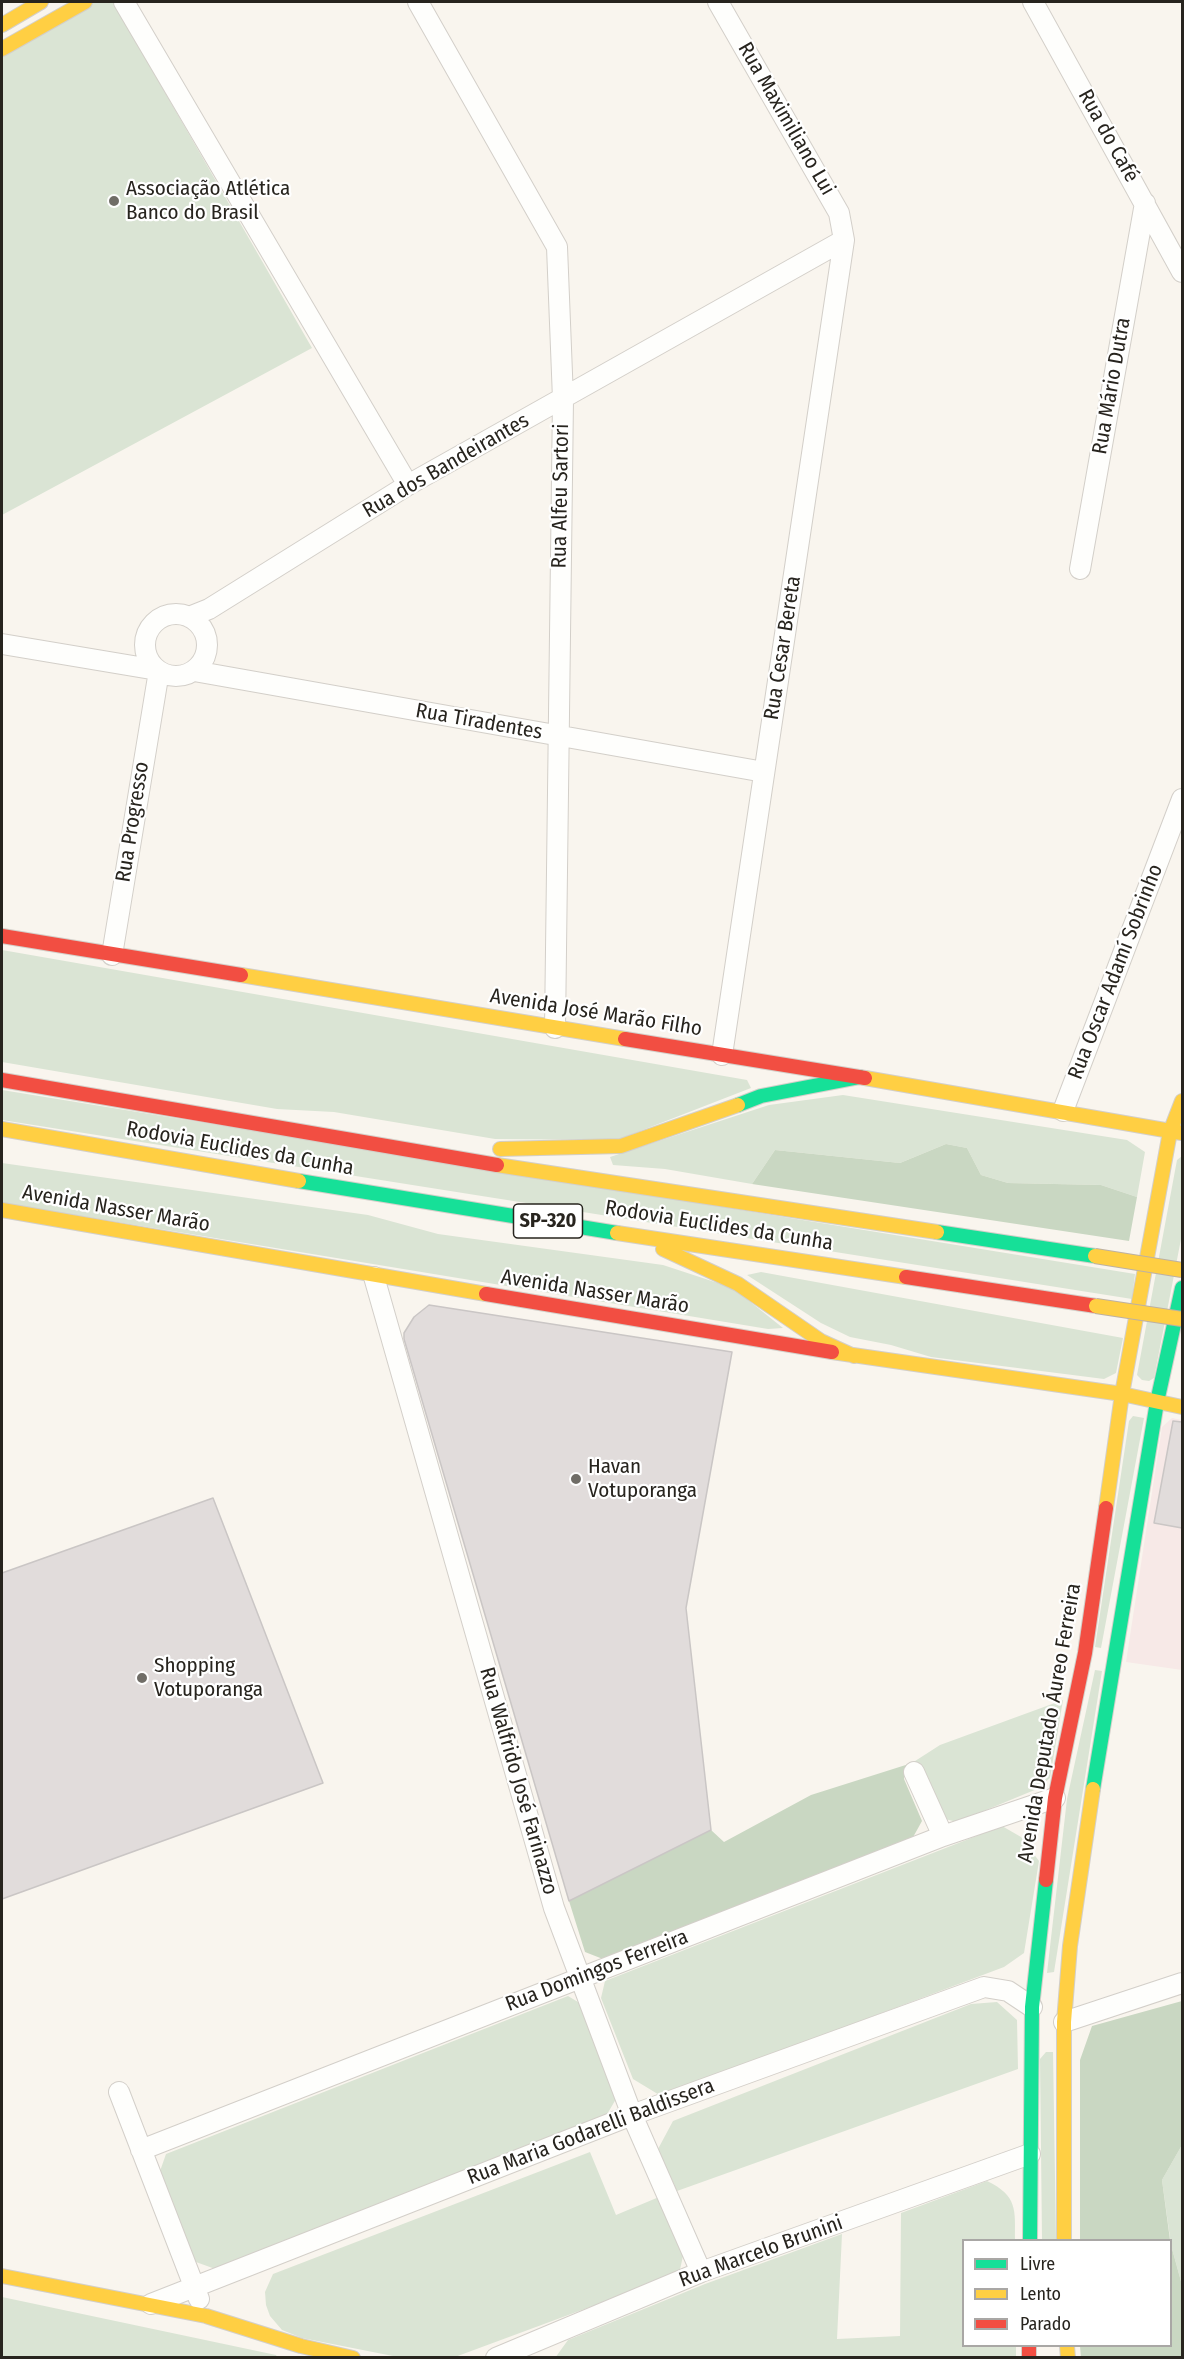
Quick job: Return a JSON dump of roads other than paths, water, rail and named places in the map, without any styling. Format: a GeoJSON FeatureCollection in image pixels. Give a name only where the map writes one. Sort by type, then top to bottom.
{"type":"FeatureCollection","features":[{"type":"Feature","properties":{"kind":"main road"},"geometry":{"type":"LineString","coordinates":[[2,25],[41,2]]}},
{"type":"Feature","properties":{"kind":"main road"},"geometry":{"type":"LineString","coordinates":[[2,49],[85,2]]}},
{"type":"Feature","properties":{"kind":"main road","name":"Avenida José Marão Filho"},"geometry":{"type":"LineString","coordinates":[[2,936],[860,1077],[1176,1132]]}},
{"type":"Feature","properties":{"kind":"main road"},"geometry":{"type":"LineString","coordinates":[[388,1148],[529,1149],[621,1146],[701,1120],[761,1096],[860,1077]]}},
{"type":"Feature","properties":{"kind":"main road","name":"Rodovia Euclides da Cunha"},"geometry":{"type":"LineString","coordinates":[[2,1080],[388,1148],[1182,1270]]}},
{"type":"Feature","properties":{"kind":"main road","name":"Avenida Deputado Áureo Ferreira"},"geometry":{"type":"LineString","coordinates":[[1030,2239],[1032,2007],[1055,1798],[1085,1653],[1122,1394],[1182,1101]]}},
{"type":"Feature","properties":{"kind":"main road","name":"Rodovia Euclides da Cunha"},"geometry":{"type":"LineString","coordinates":[[2,1129],[437,1205],[1182,1319]]}},
{"type":"Feature","properties":{"kind":"main road","name":"Avenida Nasser Marão"},"geometry":{"type":"LineString","coordinates":[[2,1209],[374,1277],[854,1356],[1122,1394],[1182,1407]]}},
{"type":"Feature","properties":{"kind":"main road"},"geometry":{"type":"LineString","coordinates":[[632,1234],[738,1284],[821,1341],[854,1356]]}},
{"type":"Feature","properties":{"kind":"main road"},"geometry":{"type":"LineString","coordinates":[[1064,2239],[1064,2022],[1070,1946],[1113,1658],[1157,1402],[1182,1288]]}},
{"type":"Feature","properties":{"kind":"main road"},"geometry":{"type":"LineString","coordinates":[[1085,1653],[1113,1658]]}},
{"type":"Feature","properties":{"kind":"main road"},"geometry":{"type":"LineString","coordinates":[[1032,2007],[1064,2022]]}},
{"type":"Feature","properties":{"kind":"main road"},"geometry":{"type":"LineString","coordinates":[[2,2276],[206,2316],[300,2352],[353,2358]]}},
{"type":"Feature","properties":{"kind":"street"},"geometry":{"type":"LineString","coordinates":[[124,2],[408,485]]}},
{"type":"Feature","properties":{"kind":"street","name":"Rua Alfeu Sartori"},"geometry":{"type":"LineString","coordinates":[[418,2],[558,247],[563,399],[555,1028]]}},
{"type":"Feature","properties":{"kind":"street","name":"Rua Maximiliano Lui"},"geometry":{"type":"LineString","coordinates":[[718,2],[839,213],[844,240]]}},
{"type":"Feature","properties":{"kind":"street","name":"Rua do Café"},"geometry":{"type":"LineString","coordinates":[[1033,2],[1182,272]]}},
{"type":"Feature","properties":{"kind":"street","name":"Rua Mário Dutra"},"geometry":{"type":"LineString","coordinates":[[1080,569],[1145,204]]}},
{"type":"Feature","properties":{"kind":"street","name":"Rua dos Bandeirantes"},"geometry":{"type":"LineString","coordinates":[[189,617],[209,609],[408,485],[844,240]]}},
{"type":"Feature","properties":{"kind":"street","name":"Rua Cesar Bereta"},"geometry":{"type":"LineString","coordinates":[[722,1055],[844,240]]}},
{"type":"Feature","properties":{"kind":"street"},"geometry":{"type":"LineString","coordinates":[[2,644],[161,677],[194,671],[206,654],[204,632],[209,609]]}},
{"type":"Feature","properties":{"kind":"street"},"geometry":{"type":"LineString","coordinates":[[161,677],[147,655],[146,638],[150,629],[163,617],[181,615],[189,617],[204,632]]}},
{"type":"Feature","properties":{"kind":"street","name":"Rua Tiradentes"},"geometry":{"type":"LineString","coordinates":[[194,671],[765,772]]}},
{"type":"Feature","properties":{"kind":"street","name":"Rua Progresso"},"geometry":{"type":"LineString","coordinates":[[112,955],[161,677]]}},
{"type":"Feature","properties":{"kind":"street","name":"Rua Oscar Adamí Sobrinho"},"geometry":{"type":"LineString","coordinates":[[1063,1111],[1182,799]]}},
{"type":"Feature","properties":{"kind":"street","name":"Rua Walfrido José Farinazzo"},"geometry":{"type":"LineString","coordinates":[[374,1277],[554,1908],[632,2115],[701,2272]]}},
{"type":"Feature","properties":{"kind":"street"},"geometry":{"type":"LineString","coordinates":[[914,1772],[943,1836]]}},
{"type":"Feature","properties":{"kind":"street","name":"Rua Domingos Ferreira"},"geometry":{"type":"LineString","coordinates":[[141,2150],[943,1836],[1055,1798]]}},
{"type":"Feature","properties":{"kind":"street"},"geometry":{"type":"LineString","coordinates":[[1064,2022],[1182,1983]]}},
{"type":"Feature","properties":{"kind":"street","name":"Rua Maria Godarelli Baldissera"},"geometry":{"type":"LineString","coordinates":[[151,2304],[632,2115],[984,1987],[1008,1991],[1032,2007]]}},
{"type":"Feature","properties":{"kind":"street"},"geometry":{"type":"LineString","coordinates":[[119,2092],[206,2316]]}},
{"type":"Feature","properties":{"kind":"street","name":"Rua Marcelo Brunini"},"geometry":{"type":"LineString","coordinates":[[496,2358],[701,2272],[1030,2154]]}},
{"type":"Feature","properties":{"kind":"place","name":"Associação Atlética Banco do Brasil"},"geometry":{"type":"Point","coordinates":[114,201]}},
{"type":"Feature","properties":{"kind":"place","name":"Havan Votuporanga"},"geometry":{"type":"Point","coordinates":[576,1479]}},
{"type":"Feature","properties":{"kind":"place","name":"Shopping Votuporanga"},"geometry":{"type":"Point","coordinates":[142,1678]}}]}
